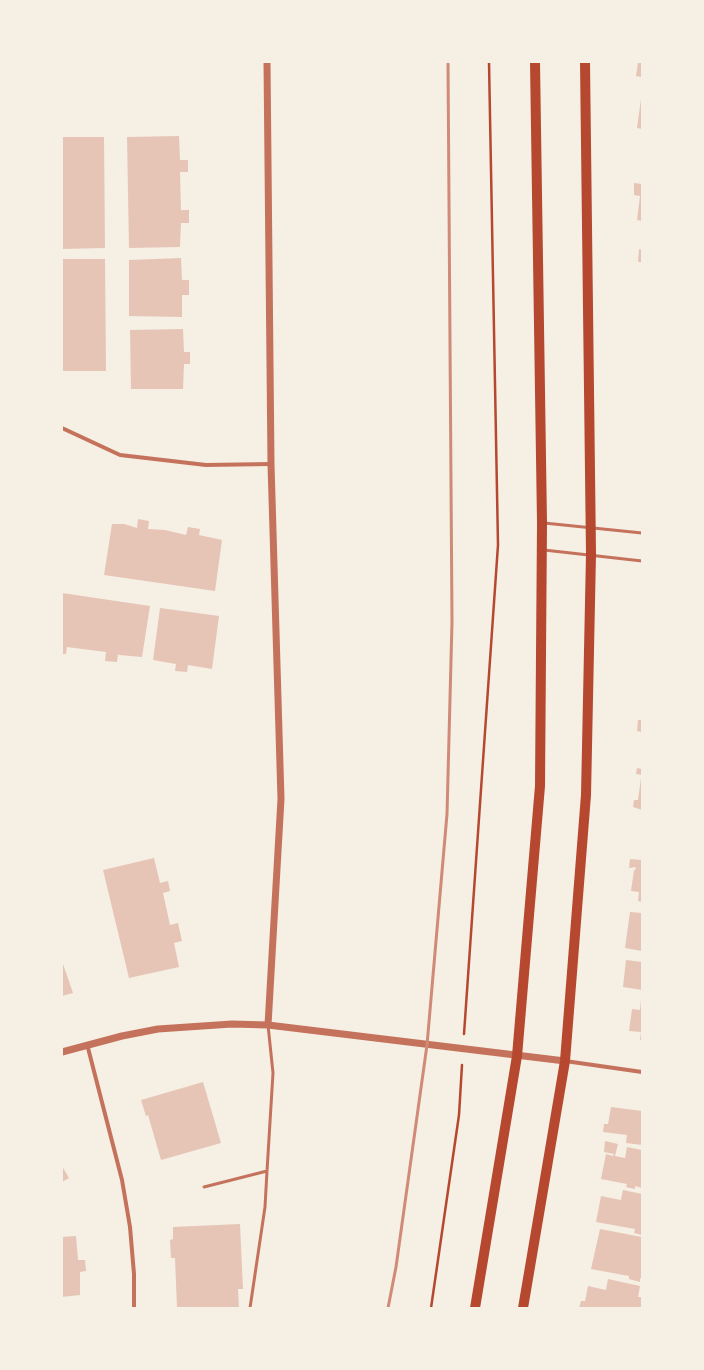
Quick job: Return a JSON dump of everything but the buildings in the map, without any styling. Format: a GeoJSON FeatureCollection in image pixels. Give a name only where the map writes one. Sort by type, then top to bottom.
{"type":"FeatureCollection","features":[{"type":"Feature","properties":{"kind":"main road"},"geometry":{"type":"LineString","coordinates":[[475,1308],[517,1056],[540,786],[543,550],[535,62]]}},
{"type":"Feature","properties":{"kind":"main road"},"geometry":{"type":"LineString","coordinates":[[523,1308],[566,1061],[586,795],[591,526],[585,62]]}},
{"type":"Feature","properties":{"kind":"street"},"geometry":{"type":"LineString","coordinates":[[267,62],[270,464],[281,799],[268,1026]]}},
{"type":"Feature","properties":{"kind":"street"},"geometry":{"type":"LineString","coordinates":[[62,428],[120,455],[206,465],[270,464]]}},
{"type":"Feature","properties":{"kind":"street"},"geometry":{"type":"LineString","coordinates":[[62,1052],[86,1044],[158,1029],[195,1026],[268,1026],[566,1061],[642,1072]]}},
{"type":"Feature","properties":{"kind":"street"},"geometry":{"type":"LineString","coordinates":[[86,1044],[122,1180],[130,1226],[134,1274],[134,1308]]}},
{"type":"Feature","properties":{"kind":"lane"},"geometry":{"type":"LineString","coordinates":[[542,523],[591,526],[642,533]]}},
{"type":"Feature","properties":{"kind":"lane"},"geometry":{"type":"LineString","coordinates":[[543,550],[591,554],[642,561]]}},
{"type":"Feature","properties":{"kind":"lane"},"geometry":{"type":"LineString","coordinates":[[250,1308],[265,1207],[273,1073],[268,1026]]}},
{"type":"Feature","properties":{"kind":"lane"},"geometry":{"type":"LineString","coordinates":[[204,1187],[267,1171]]}},
{"type":"Feature","properties":{"kind":"path"},"geometry":{"type":"LineString","coordinates":[[465,1013],[498,545],[489,62]]}},
{"type":"Feature","properties":{"kind":"path"},"geometry":{"type":"LineString","coordinates":[[431,1308],[459,1115],[461,1091]]}},
{"type":"Feature","properties":{"kind":"railway"},"geometry":{"type":"LineString","coordinates":[[388,1308],[396,1267],[427,1045],[447,814],[452,622],[448,62]]}}]}
